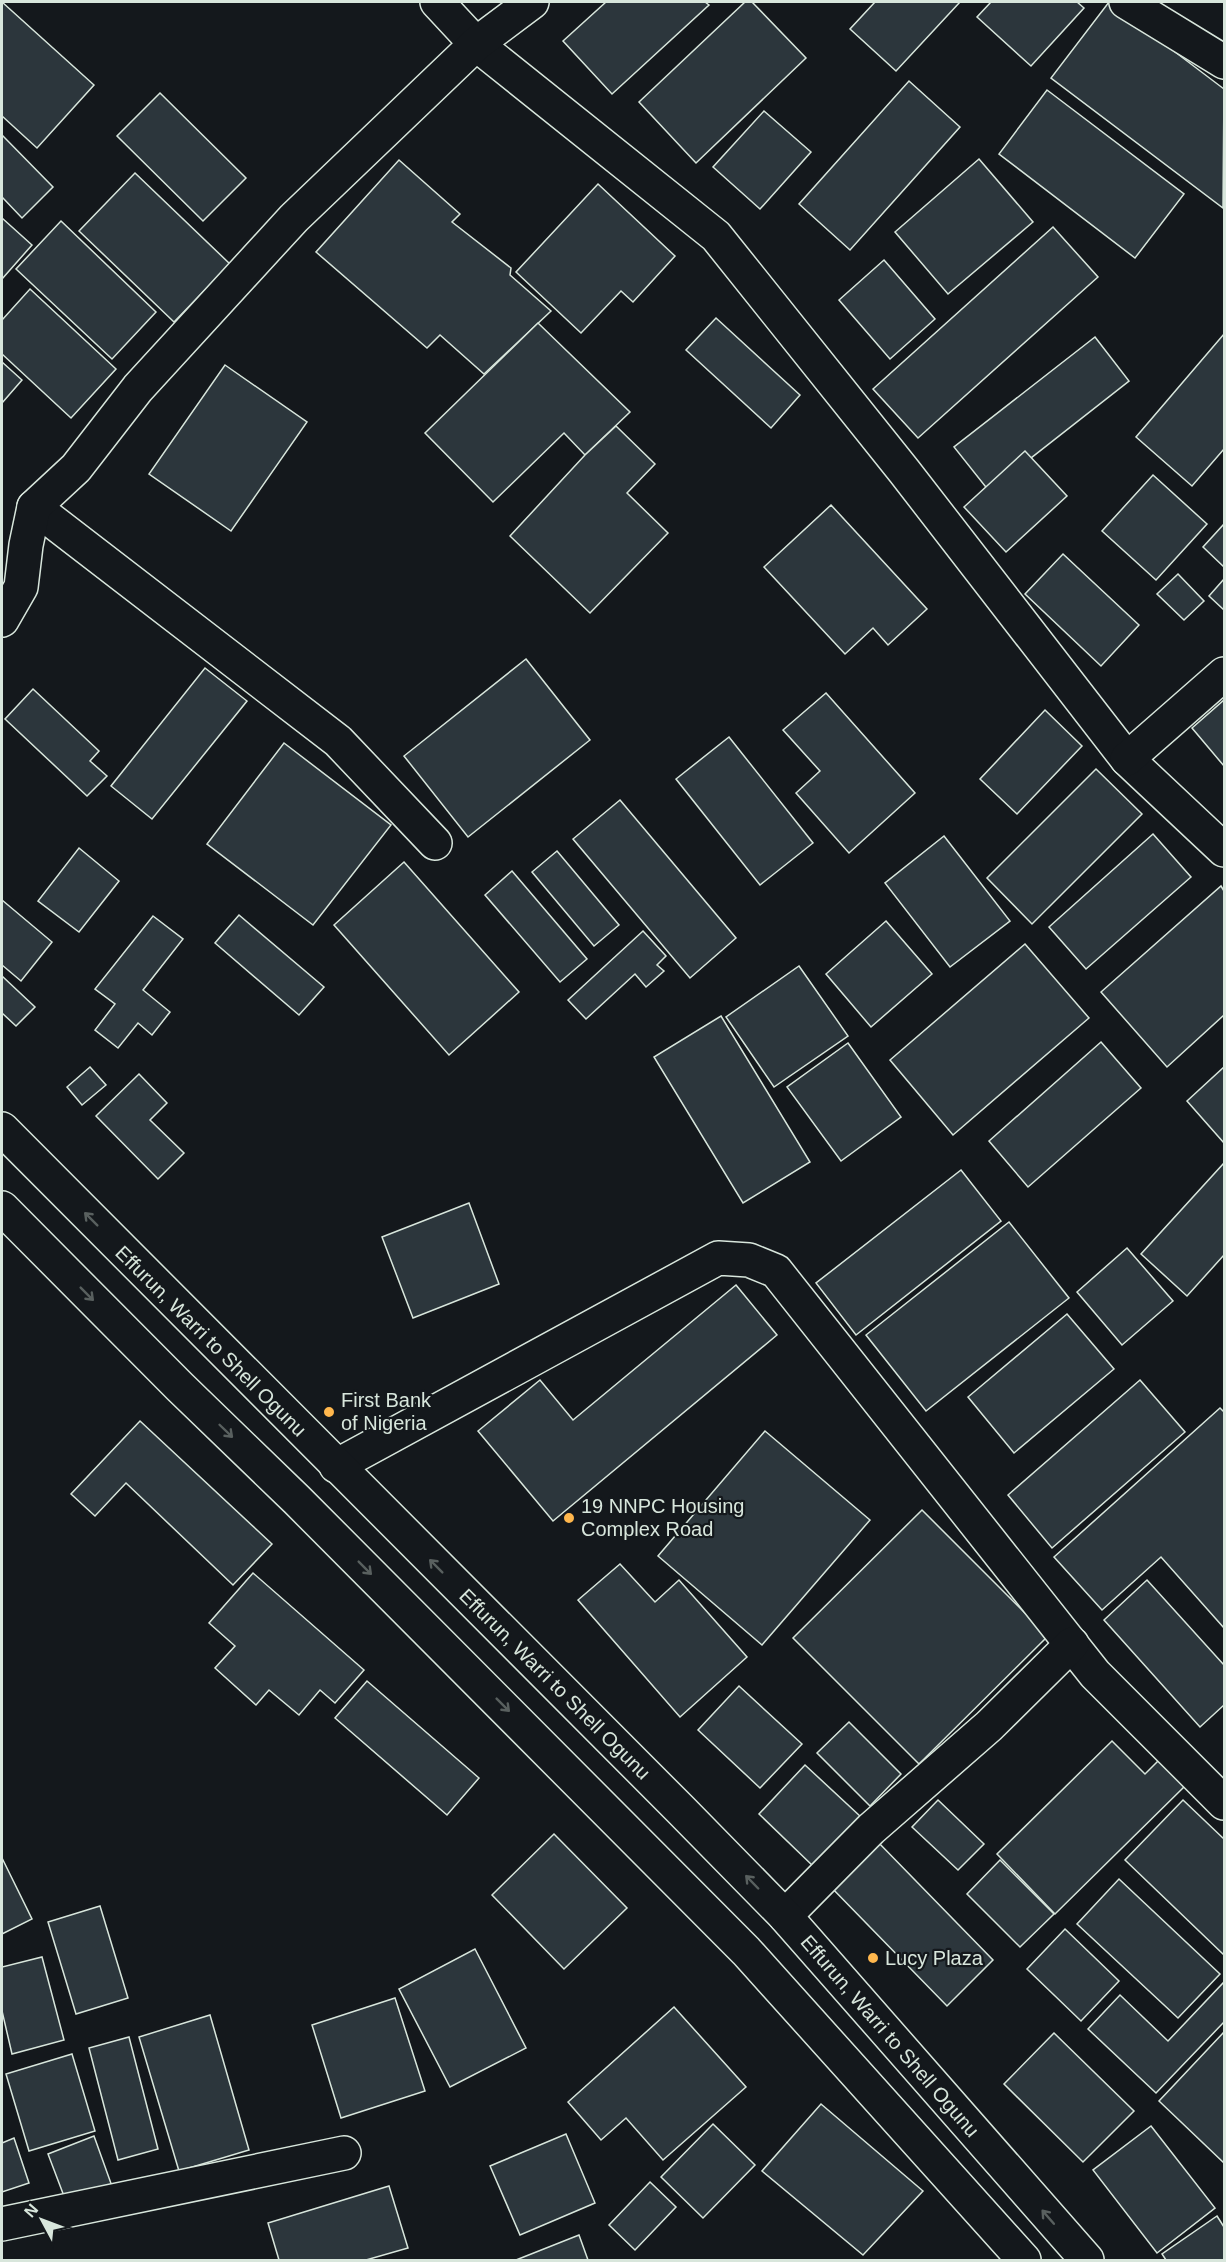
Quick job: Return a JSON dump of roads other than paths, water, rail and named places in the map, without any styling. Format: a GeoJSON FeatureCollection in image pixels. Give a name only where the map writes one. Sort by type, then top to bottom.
{"type":"FeatureCollection","features":[{"type":"Feature","properties":{"kind":"street"},"geometry":{"type":"LineString","coordinates":[[437,2],[476,44],[716,236],[904,471],[1127,759],[1224,850]]}},
{"type":"Feature","properties":{"kind":"street"},"geometry":{"type":"LineString","coordinates":[[2,620],[21,587],[26,545],[34,507],[76,468],[138,388],[294,218],[476,44],[532,2]]}},
{"type":"Feature","properties":{"kind":"street"},"geometry":{"type":"LineString","coordinates":[[1126,2],[1224,62]]}},
{"type":"Feature","properties":{"kind":"street"},"geometry":{"type":"LineString","coordinates":[[34,507],[338,741],[435,843]]}},
{"type":"Feature","properties":{"kind":"street"},"geometry":{"type":"LineString","coordinates":[[1127,759],[1224,674]]}},
{"type":"Feature","properties":{"kind":"street","name":"Effurun, Warri to Shell Ogunu"},"geometry":{"type":"LineString","coordinates":[[2,1129],[785,1916],[1087,2260]]}},
{"type":"Feature","properties":{"kind":"street"},"geometry":{"type":"LineString","coordinates":[[2,1208],[180,1387],[297,1500],[737,1942],[1024,2260]]}},
{"type":"Feature","properties":{"kind":"street"},"geometry":{"type":"LineString","coordinates":[[336,1466],[718,1258],[749,1260],[776,1271],[1095,1674],[1224,1803]]}},
{"type":"Feature","properties":{"kind":"street"},"geometry":{"type":"LineString","coordinates":[[785,1916],[871,1828],[989,1726],[1072,1644]]}},
{"type":"Feature","properties":{"kind":"street"},"geometry":{"type":"LineString","coordinates":[[2,2224],[344,2153]]}},
{"type":"Feature","properties":{"kind":"place","name":"First Bank of Nigeria"},"geometry":{"type":"Point","coordinates":[329,1412]}},
{"type":"Feature","properties":{"kind":"place","name":"19 NNPC Housing Complex Road"},"geometry":{"type":"Point","coordinates":[569,1518]}},
{"type":"Feature","properties":{"kind":"place","name":"Lucy Plaza"},"geometry":{"type":"Point","coordinates":[873,1958]}}]}
